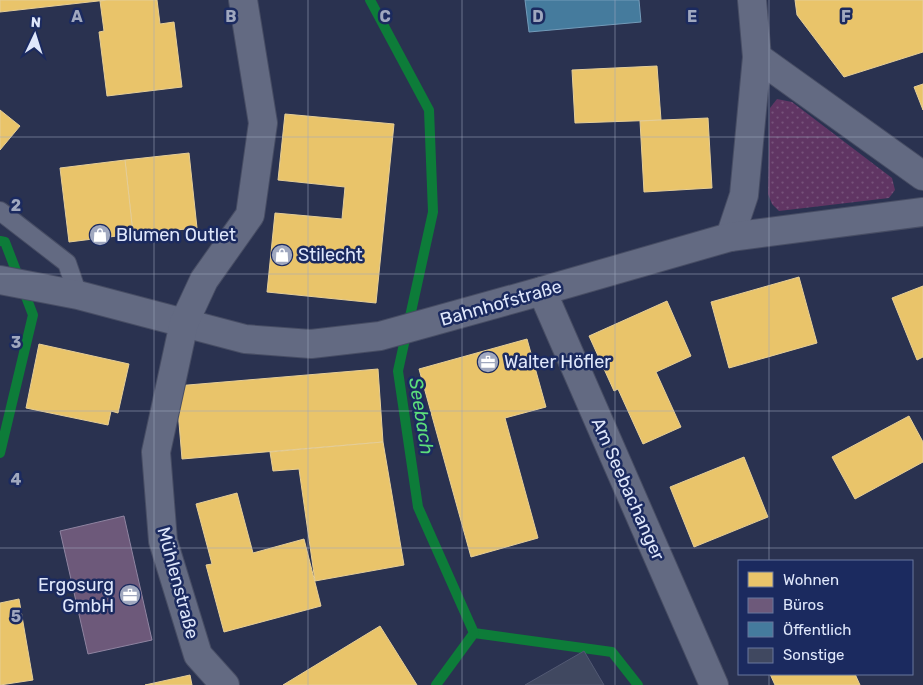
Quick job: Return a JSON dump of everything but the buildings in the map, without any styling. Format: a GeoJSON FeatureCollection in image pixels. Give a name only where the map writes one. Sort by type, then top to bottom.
{"type":"FeatureCollection","features":[{"type":"Feature","properties":{"kind":"street","name":"Mühlenstraße"},"geometry":{"type":"LineString","coordinates":[[225,685],[198,655],[163,541],[156,452],[184,323],[204,280],[250,215],[263,123],[243,0]]}},
{"type":"Feature","properties":{"kind":"street"},"geometry":{"type":"LineString","coordinates":[[730,237],[744,195],[757,56],[752,0]]}},
{"type":"Feature","properties":{"kind":"street"},"geometry":{"type":"LineString","coordinates":[[757,56],[923,176]]}},
{"type":"Feature","properties":{"kind":"street","name":"Bahnhofstraße"},"geometry":{"type":"LineString","coordinates":[[0,280],[78,295],[245,339],[312,344],[387,334],[542,292],[730,237],[923,212]]}},
{"type":"Feature","properties":{"kind":"street","name":"Am Seebachanger"},"geometry":{"type":"LineString","coordinates":[[542,292],[714,685]]}},
{"type":"Feature","properties":{"kind":"lane"},"geometry":{"type":"LineString","coordinates":[[0,211],[67,263],[78,295]]}},
{"type":"Feature","properties":{"kind":"shaded area"},"geometry":{"type":"Polygon","coordinates":[[[777,99],[792,102],[892,178],[895,190],[889,198],[779,211],[772,204],[768,194],[770,108],[777,99]]]}},
{"type":"Feature","properties":{"kind":"waterway","name":"Seebach"},"geometry":{"type":"LineString","coordinates":[[370,0],[429,110],[433,212],[398,371],[418,507],[474,633],[612,652],[638,685]]}},
{"type":"Feature","properties":{"kind":"waterway"},"geometry":{"type":"LineString","coordinates":[[0,241],[5,242],[33,315],[0,453]]}},
{"type":"Feature","properties":{"kind":"waterway"},"geometry":{"type":"LineString","coordinates":[[436,685],[474,633]]}},
{"type":"Feature","properties":{"kind":"place","name":"Blumen Outlet"},"geometry":{"type":"Point","coordinates":[100,235]}},
{"type":"Feature","properties":{"kind":"place","name":"Stilecht"},"geometry":{"type":"Point","coordinates":[282,255]}},
{"type":"Feature","properties":{"kind":"place","name":"Walter Höfler"},"geometry":{"type":"Point","coordinates":[488,362]}},
{"type":"Feature","properties":{"kind":"place","name":"Ergosurg GmbH"},"geometry":{"type":"Point","coordinates":[130,595]}}]}
